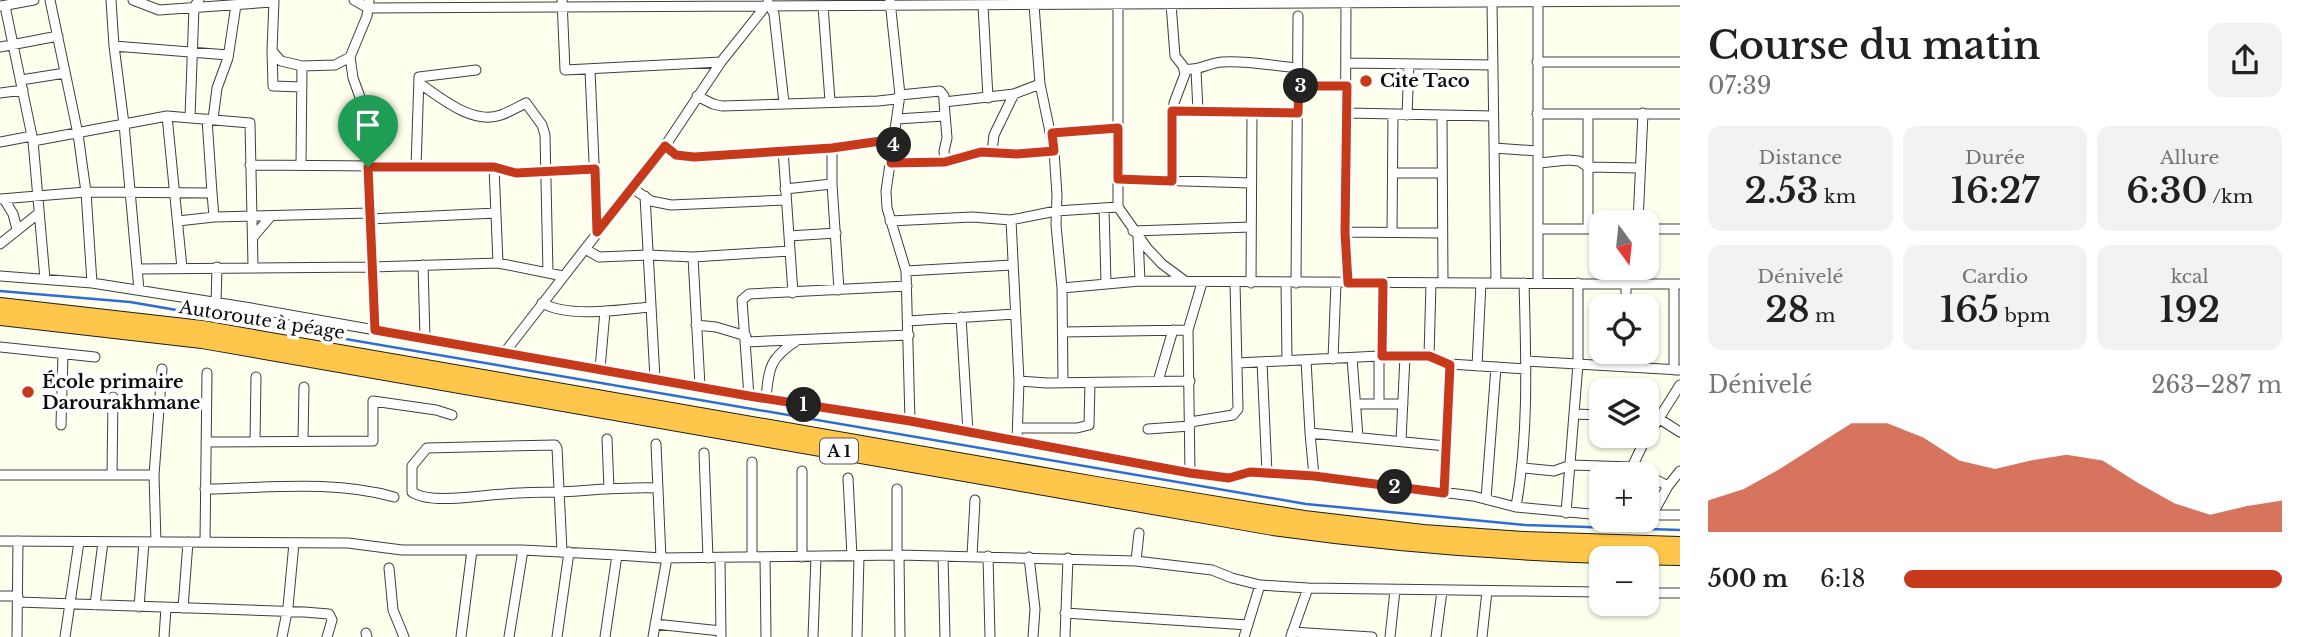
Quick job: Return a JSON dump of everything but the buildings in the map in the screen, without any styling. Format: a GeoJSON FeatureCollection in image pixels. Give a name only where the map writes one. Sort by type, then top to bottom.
{"type":"FeatureCollection","features":[{"type":"Feature","properties":{"kind":"highway","name":"Autoroute à péage"},"geometry":{"type":"LineString","coordinates":[[0,306],[202,329],[1304,519],[1423,533],[1523,540],[1680,545]]}},
{"type":"Feature","properties":{"kind":"highway","name":"A 1"},"geometry":{"type":"LineString","coordinates":[[0,317],[202,340],[1286,529],[1505,552],[1680,557]]}},
{"type":"Feature","properties":{"kind":"street"},"geometry":{"type":"LineString","coordinates":[[34,0],[5,4],[32,139],[45,279]]}},
{"type":"Feature","properties":{"kind":"street"},"geometry":{"type":"LineString","coordinates":[[52,0],[78,134],[86,192],[92,283]]}},
{"type":"Feature","properties":{"kind":"street"},"geometry":{"type":"LineString","coordinates":[[111,0],[139,290]]}},
{"type":"Feature","properties":{"kind":"street"},"geometry":{"type":"LineString","coordinates":[[133,0],[158,5],[236,5],[274,1],[273,86],[302,87]]}},
{"type":"Feature","properties":{"kind":"street"},"geometry":{"type":"LineString","coordinates":[[354,0],[368,4],[666,3],[823,6],[890,3],[1034,5],[1057,2],[1171,4],[1680,1]]}},
{"type":"Feature","properties":{"kind":"street"},"geometry":{"type":"LineString","coordinates":[[1118,2],[1118,207],[1135,233],[1162,264],[1185,281]]}},
{"type":"Feature","properties":{"kind":"street"},"geometry":{"type":"LineString","coordinates":[[1492,2],[1496,283]]}},
{"type":"Feature","properties":{"kind":"street"},"geometry":{"type":"LineString","coordinates":[[1538,2],[1538,283]]}},
{"type":"Feature","properties":{"kind":"street"},"geometry":{"type":"LineString","coordinates":[[890,3],[900,95],[886,191],[890,221],[906,271],[910,421]]}},
{"type":"Feature","properties":{"kind":"street"},"geometry":{"type":"LineString","coordinates":[[1346,3],[1345,232],[1348,283]]}},
{"type":"Feature","properties":{"kind":"street"},"geometry":{"type":"LineString","coordinates":[[190,117],[197,4]]}},
{"type":"Feature","properties":{"kind":"street"},"geometry":{"type":"LineString","coordinates":[[368,4],[350,57],[353,78],[371,127],[368,167],[375,330]]}},
{"type":"Feature","properties":{"kind":"street"},"geometry":{"type":"LineString","coordinates":[[562,4],[565,70],[721,62]]}},
{"type":"Feature","properties":{"kind":"street"},"geometry":{"type":"LineString","coordinates":[[505,352],[665,146],[721,62],[772,4]]}},
{"type":"Feature","properties":{"kind":"street"},"geometry":{"type":"LineString","coordinates":[[772,4],[784,103]]}},
{"type":"Feature","properties":{"kind":"street"},"geometry":{"type":"LineString","coordinates":[[1171,4],[1175,56],[1185,69],[1172,111],[1172,181]]}},
{"type":"Feature","properties":{"kind":"street"},"geometry":{"type":"LineString","coordinates":[[214,217],[210,119],[228,55],[236,5]]}},
{"type":"Feature","properties":{"kind":"street"},"geometry":{"type":"LineString","coordinates":[[983,5],[988,98]]}},
{"type":"Feature","properties":{"kind":"street"},"geometry":{"type":"LineString","coordinates":[[1034,5],[1040,83],[1054,151],[1062,288],[1063,383]]}},
{"type":"Feature","properties":{"kind":"street"},"geometry":{"type":"LineString","coordinates":[[823,6],[830,101]]}},
{"type":"Feature","properties":{"kind":"street"},"geometry":{"type":"LineString","coordinates":[[1287,361],[1299,86],[1298,16]]}},
{"type":"Feature","properties":{"kind":"street"},"geometry":{"type":"LineString","coordinates":[[0,47],[58,36]]}},
{"type":"Feature","properties":{"kind":"street"},"geometry":{"type":"LineString","coordinates":[[114,46],[228,55]]}},
{"type":"Feature","properties":{"kind":"street"},"geometry":{"type":"LineString","coordinates":[[272,51],[281,61],[302,66],[335,65],[350,57]]}},
{"type":"Feature","properties":{"kind":"street"},"geometry":{"type":"LineString","coordinates":[[1185,69],[1196,70],[1217,62],[1298,68]]}},
{"type":"Feature","properties":{"kind":"street"},"geometry":{"type":"LineString","coordinates":[[1537,62],[1680,62]]}},
{"type":"Feature","properties":{"kind":"street"},"geometry":{"type":"LineString","coordinates":[[1347,63],[1493,65]]}},
{"type":"Feature","properties":{"kind":"street"},"geometry":{"type":"LineString","coordinates":[[1408,115],[1409,64]]}},
{"type":"Feature","properties":{"kind":"street"},"geometry":{"type":"LineString","coordinates":[[301,164],[302,66]]}},
{"type":"Feature","properties":{"kind":"street"},"geometry":{"type":"LineString","coordinates":[[416,167],[419,77],[476,69]]}},
{"type":"Feature","properties":{"kind":"street"},"geometry":{"type":"LineString","coordinates":[[590,70],[597,232]]}},
{"type":"Feature","properties":{"kind":"street"},"geometry":{"type":"LineString","coordinates":[[1196,70],[1198,111]]}},
{"type":"Feature","properties":{"kind":"street"},"geometry":{"type":"LineString","coordinates":[[21,80],[65,72]]}},
{"type":"Feature","properties":{"kind":"street"},"geometry":{"type":"LineString","coordinates":[[419,83],[473,115],[501,115],[526,103],[542,125],[545,135],[548,273]]}},
{"type":"Feature","properties":{"kind":"street"},"geometry":{"type":"LineString","coordinates":[[944,102],[1014,93],[1040,83]]}},
{"type":"Feature","properties":{"kind":"street"},"geometry":{"type":"LineString","coordinates":[[1299,86],[1347,86]]}},
{"type":"Feature","properties":{"kind":"street"},"geometry":{"type":"LineString","coordinates":[[0,93],[23,90]]}},
{"type":"Feature","properties":{"kind":"street"},"geometry":{"type":"LineString","coordinates":[[697,96],[722,106],[878,101],[896,99],[900,95],[940,91],[944,96],[947,141],[945,162]]}},
{"type":"Feature","properties":{"kind":"street"},"geometry":{"type":"LineString","coordinates":[[992,152],[994,135],[1014,93]]}},
{"type":"Feature","properties":{"kind":"street"},"geometry":{"type":"LineString","coordinates":[[1172,111],[1298,113]]}},
{"type":"Feature","properties":{"kind":"street"},"geometry":{"type":"LineString","coordinates":[[1251,283],[1252,113]]}},
{"type":"Feature","properties":{"kind":"street"},"geometry":{"type":"LineString","coordinates":[[1347,113],[1493,116]]}},
{"type":"Feature","properties":{"kind":"street"},"geometry":{"type":"LineString","coordinates":[[1638,210],[1643,113]]}},
{"type":"Feature","properties":{"kind":"street"},"geometry":{"type":"LineString","coordinates":[[1392,232],[1393,114]]}},
{"type":"Feature","properties":{"kind":"street"},"geometry":{"type":"LineString","coordinates":[[1537,114],[1680,114]]}},
{"type":"Feature","properties":{"kind":"street"},"geometry":{"type":"LineString","coordinates":[[1538,229],[1588,229],[1588,114]]}},
{"type":"Feature","properties":{"kind":"street"},"geometry":{"type":"LineString","coordinates":[[1441,115],[1443,283]]}},
{"type":"Feature","properties":{"kind":"street"},"geometry":{"type":"LineString","coordinates":[[167,116],[182,268]]}},
{"type":"Feature","properties":{"kind":"street"},"geometry":{"type":"LineString","coordinates":[[0,142],[78,134],[167,116],[250,123],[253,267]]}},
{"type":"Feature","properties":{"kind":"street"},"geometry":{"type":"LineString","coordinates":[[897,119],[944,116]]}},
{"type":"Feature","properties":{"kind":"street"},"geometry":{"type":"LineString","coordinates":[[1052,133],[1118,128]]}},
{"type":"Feature","properties":{"kind":"street"},"geometry":{"type":"LineString","coordinates":[[665,146],[684,157],[832,148],[895,139]]}},
{"type":"Feature","properties":{"kind":"street"},"geometry":{"type":"LineString","coordinates":[[832,148],[839,290]]}},
{"type":"Feature","properties":{"kind":"street"},"geometry":{"type":"LineString","coordinates":[[1494,148],[1538,151]]}},
{"type":"Feature","properties":{"kind":"street"},"geometry":{"type":"LineString","coordinates":[[783,150],[793,293]]}},
{"type":"Feature","properties":{"kind":"street"},"geometry":{"type":"LineString","coordinates":[[891,163],[945,162],[973,153],[1054,151]]}},
{"type":"Feature","properties":{"kind":"street"},"geometry":{"type":"LineString","coordinates":[[1539,163],[1568,160],[1588,167],[1639,168]]}},
{"type":"Feature","properties":{"kind":"street"},"geometry":{"type":"LineString","coordinates":[[250,165],[494,167],[516,173],[595,169]]}},
{"type":"Feature","properties":{"kind":"street"},"geometry":{"type":"LineString","coordinates":[[494,167],[498,263]]}},
{"type":"Feature","properties":{"kind":"street"},"geometry":{"type":"LineString","coordinates":[[1393,173],[1442,173]]}},
{"type":"Feature","properties":{"kind":"street"},"geometry":{"type":"LineString","coordinates":[[1118,179],[1251,183]]}},
{"type":"Feature","properties":{"kind":"street"},"geometry":{"type":"LineString","coordinates":[[785,189],[832,184]]}},
{"type":"Feature","properties":{"kind":"street"},"geometry":{"type":"LineString","coordinates":[[632,188],[659,204],[671,205],[786,200]]}},
{"type":"Feature","properties":{"kind":"street"},"geometry":{"type":"LineString","coordinates":[[2,199],[86,192],[212,193]]}},
{"type":"Feature","properties":{"kind":"street"},"geometry":{"type":"LineString","coordinates":[[645,196],[655,379]]}},
{"type":"Feature","properties":{"kind":"street"},"geometry":{"type":"LineString","coordinates":[[2,199],[13,214],[17,229]]}},
{"type":"Feature","properties":{"kind":"street"},"geometry":{"type":"LineString","coordinates":[[890,221],[949,217],[1011,220],[1056,211],[1118,207]]}},
{"type":"Feature","properties":{"kind":"street"},"geometry":{"type":"LineString","coordinates":[[1104,208],[1106,283]]}},
{"type":"Feature","properties":{"kind":"street"},"geometry":{"type":"LineString","coordinates":[[0,244],[39,213]]}},
{"type":"Feature","properties":{"kind":"street"},"geometry":{"type":"LineString","coordinates":[[178,221],[253,216],[496,213]]}},
{"type":"Feature","properties":{"kind":"street"},"geometry":{"type":"LineString","coordinates":[[253,237],[271,216]]}},
{"type":"Feature","properties":{"kind":"street"},"geometry":{"type":"LineString","coordinates":[[1011,220],[1019,381],[1017,441]]}},
{"type":"Feature","properties":{"kind":"street"},"geometry":{"type":"LineString","coordinates":[[1135,233],[1251,227]]}},
{"type":"Feature","properties":{"kind":"street"},"geometry":{"type":"LineString","coordinates":[[1659,229],[1680,229]]}},
{"type":"Feature","properties":{"kind":"street"},"geometry":{"type":"LineString","coordinates":[[1345,232],[1442,233]]}},
{"type":"Feature","properties":{"kind":"street"},"geometry":{"type":"LineString","coordinates":[[789,236],[836,233]]}},
{"type":"Feature","properties":{"kind":"street"},"geometry":{"type":"LineString","coordinates":[[1135,233],[1140,281]]}},
{"type":"Feature","properties":{"kind":"street"},"geometry":{"type":"LineString","coordinates":[[585,249],[598,257],[693,257],[790,251]]}},
{"type":"Feature","properties":{"kind":"street"},"geometry":{"type":"LineString","coordinates":[[693,257],[699,386]]}},
{"type":"Feature","properties":{"kind":"street"},"geometry":{"type":"LineString","coordinates":[[138,269],[498,263],[563,276]]}},
{"type":"Feature","properties":{"kind":"street"},"geometry":{"type":"LineString","coordinates":[[423,265],[425,338]]}},
{"type":"Feature","properties":{"kind":"street"},"geometry":{"type":"LineString","coordinates":[[906,271],[1012,265]]}},
{"type":"Feature","properties":{"kind":"street"},"geometry":{"type":"LineString","coordinates":[[216,303],[217,267]]}},
{"type":"Feature","properties":{"kind":"street"},"geometry":{"type":"LineString","coordinates":[[0,276],[92,283],[139,290],[749,396],[910,421],[1190,473],[1229,478],[1250,472],[1314,476],[1486,499],[1516,507],[1589,514]]}},
{"type":"Feature","properties":{"kind":"street"},"geometry":{"type":"LineString","coordinates":[[1062,288],[1140,281],[1677,284],[1677,370],[1578,364],[1496,367],[1450,365],[1429,356],[1238,363]]}},
{"type":"Feature","properties":{"kind":"street"},"geometry":{"type":"LineString","coordinates":[[1190,473],[1188,330],[1202,283]]}},
{"type":"Feature","properties":{"kind":"street"},"geometry":{"type":"LineString","coordinates":[[1148,429],[1190,424],[1237,413],[1236,283]]}},
{"type":"Feature","properties":{"kind":"street"},"geometry":{"type":"LineString","coordinates":[[1333,359],[1336,283]]}},
{"type":"Feature","properties":{"kind":"street"},"geometry":{"type":"LineString","coordinates":[[1379,404],[1383,283]]}},
{"type":"Feature","properties":{"kind":"street"},"geometry":{"type":"LineString","coordinates":[[1429,356],[1431,283]]}},
{"type":"Feature","properties":{"kind":"street"},"geometry":{"type":"LineString","coordinates":[[1477,366],[1480,283]]}},
{"type":"Feature","properties":{"kind":"street"},"geometry":{"type":"LineString","coordinates":[[1516,507],[1523,468],[1526,365],[1524,284]]}},
{"type":"Feature","properties":{"kind":"street"},"geometry":{"type":"LineString","coordinates":[[1566,513],[1578,364],[1578,284]]}},
{"type":"Feature","properties":{"kind":"street"},"geometry":{"type":"LineString","coordinates":[[1626,284],[1626,294]]}},
{"type":"Feature","properties":{"kind":"street"},"geometry":{"type":"LineString","coordinates":[[749,396],[742,300],[745,296],[906,286]]}},
{"type":"Feature","properties":{"kind":"street"},"geometry":{"type":"LineString","coordinates":[[542,303],[558,310],[605,311],[650,307]]}},
{"type":"Feature","properties":{"kind":"street"},"geometry":{"type":"LineString","coordinates":[[600,369],[605,311]]}},
{"type":"Feature","properties":{"kind":"street"},"geometry":{"type":"LineString","coordinates":[[908,321],[1015,314]]}},
{"type":"Feature","properties":{"kind":"street"},"geometry":{"type":"LineString","coordinates":[[961,317],[968,432]]}},
{"type":"Feature","properties":{"kind":"street"},"geometry":{"type":"LineString","coordinates":[[696,325],[716,327],[746,339],[797,340],[909,335]]}},
{"type":"Feature","properties":{"kind":"street"},"geometry":{"type":"LineString","coordinates":[[1063,332],[1188,330]]}},
{"type":"Feature","properties":{"kind":"street"},"geometry":{"type":"LineString","coordinates":[[1158,381],[1173,331]]}},
{"type":"Feature","properties":{"kind":"street"},"geometry":{"type":"LineString","coordinates":[[766,398],[769,368],[774,357],[797,340]]}},
{"type":"Feature","properties":{"kind":"street"},"geometry":{"type":"LineString","coordinates":[[0,347],[95,358]]}},
{"type":"Feature","properties":{"kind":"street"},"geometry":{"type":"LineString","coordinates":[[61,425],[63,354]]}},
{"type":"Feature","properties":{"kind":"street"},"geometry":{"type":"LineString","coordinates":[[1401,441],[1405,356]]}},
{"type":"Feature","properties":{"kind":"street"},"geometry":{"type":"LineString","coordinates":[[1352,358],[1358,437]]}},
{"type":"Feature","properties":{"kind":"street"},"geometry":{"type":"LineString","coordinates":[[1307,360],[1314,476]]}},
{"type":"Feature","properties":{"kind":"street"},"geometry":{"type":"LineString","coordinates":[[1262,362],[1267,473]]}},
{"type":"Feature","properties":{"kind":"street"},"geometry":{"type":"LineString","coordinates":[[1444,493],[1450,365]]}},
{"type":"Feature","properties":{"kind":"street"},"geometry":{"type":"LineString","coordinates":[[1486,499],[1496,367]]}},
{"type":"Feature","properties":{"kind":"street"},"geometry":{"type":"LineString","coordinates":[[156,542],[154,475],[162,369]]}},
{"type":"Feature","properties":{"kind":"street"},"geometry":{"type":"LineString","coordinates":[[205,542],[207,373]]}},
{"type":"Feature","properties":{"kind":"street"},"geometry":{"type":"LineString","coordinates":[[255,441],[256,377]]}},
{"type":"Feature","properties":{"kind":"street"},"geometry":{"type":"LineString","coordinates":[[1019,381],[1189,381]]}},
{"type":"Feature","properties":{"kind":"street"},"geometry":{"type":"LineString","coordinates":[[1018,428],[1077,428],[1089,425],[1090,383]]}},
{"type":"Feature","properties":{"kind":"street"},"geometry":{"type":"LineString","coordinates":[[1659,417],[1680,386]]}},
{"type":"Feature","properties":{"kind":"street"},"geometry":{"type":"LineString","coordinates":[[303,387],[303,441]]}},
{"type":"Feature","properties":{"kind":"street"},"geometry":{"type":"LineString","coordinates":[[112,475],[113,397]]}},
{"type":"Feature","properties":{"kind":"street"},"geometry":{"type":"LineString","coordinates":[[206,442],[373,441],[373,401],[436,410],[452,415]]}},
{"type":"Feature","properties":{"kind":"street"},"geometry":{"type":"LineString","coordinates":[[1356,404],[1403,404]]}},
{"type":"Feature","properties":{"kind":"street"},"geometry":{"type":"LineString","coordinates":[[1574,414],[1589,415]]}},
{"type":"Feature","properties":{"kind":"street"},"geometry":{"type":"LineString","coordinates":[[1659,419],[1680,432]]}},
{"type":"Feature","properties":{"kind":"street"},"geometry":{"type":"LineString","coordinates":[[1310,433],[1446,446]]}},
{"type":"Feature","properties":{"kind":"street"},"geometry":{"type":"LineString","coordinates":[[607,439],[609,489]]}},
{"type":"Feature","properties":{"kind":"street"},"geometry":{"type":"LineString","coordinates":[[558,637],[566,552],[559,492],[557,448],[551,444],[427,448],[412,466],[412,492],[431,498],[559,492],[609,489],[658,488]]}},
{"type":"Feature","properties":{"kind":"street"},"geometry":{"type":"LineString","coordinates":[[653,637],[664,558],[656,444]]}},
{"type":"Feature","properties":{"kind":"street"},"geometry":{"type":"LineString","coordinates":[[704,453],[708,558]]}},
{"type":"Feature","properties":{"kind":"street"},"geometry":{"type":"LineString","coordinates":[[752,462],[752,557]]}},
{"type":"Feature","properties":{"kind":"street"},"geometry":{"type":"LineString","coordinates":[[1523,468],[1553,471],[1571,466],[1589,466]]}},
{"type":"Feature","properties":{"kind":"street"},"geometry":{"type":"LineString","coordinates":[[802,471],[802,557]]}},
{"type":"Feature","properties":{"kind":"street"},"geometry":{"type":"LineString","coordinates":[[1659,499],[1680,471]]}},
{"type":"Feature","properties":{"kind":"street"},"geometry":{"type":"LineString","coordinates":[[0,475],[154,475]]}},
{"type":"Feature","properties":{"kind":"street"},"geometry":{"type":"LineString","coordinates":[[848,478],[856,556],[857,637]]}},
{"type":"Feature","properties":{"kind":"street"},"geometry":{"type":"LineString","coordinates":[[1659,481],[1668,486]]}},
{"type":"Feature","properties":{"kind":"street"},"geometry":{"type":"LineString","coordinates":[[205,489],[341,487],[368,489],[394,497]]}},
{"type":"Feature","properties":{"kind":"street"},"geometry":{"type":"LineString","coordinates":[[897,489],[900,637]]}},
{"type":"Feature","properties":{"kind":"street"},"geometry":{"type":"LineString","coordinates":[[972,556],[975,500]]}},
{"type":"Feature","properties":{"kind":"street"},"geometry":{"type":"LineString","coordinates":[[1659,514],[1680,514]]}},
{"type":"Feature","properties":{"kind":"street"},"geometry":{"type":"LineString","coordinates":[[1136,561],[1139,533]]}},
{"type":"Feature","properties":{"kind":"street"},"geometry":{"type":"LineString","coordinates":[[0,541],[348,543],[402,550],[523,550],[664,558],[898,555],[1068,558],[1136,561],[1212,570],[1261,585],[1442,591],[1589,592]]}},
{"type":"Feature","properties":{"kind":"street"},"geometry":{"type":"LineString","coordinates":[[18,541],[18,637]]}},
{"type":"Feature","properties":{"kind":"street"},"geometry":{"type":"LineString","coordinates":[[65,637],[79,542]]}},
{"type":"Feature","properties":{"kind":"street"},"geometry":{"type":"LineString","coordinates":[[95,605],[103,542]]}},
{"type":"Feature","properties":{"kind":"street"},"geometry":{"type":"LineString","coordinates":[[139,607],[144,542]]}},
{"type":"Feature","properties":{"kind":"street"},"geometry":{"type":"LineString","coordinates":[[183,608],[188,542]]}},
{"type":"Feature","properties":{"kind":"street"},"geometry":{"type":"LineString","coordinates":[[282,637],[294,543]]}},
{"type":"Feature","properties":{"kind":"street"},"geometry":{"type":"LineString","coordinates":[[461,637],[472,550]]}},
{"type":"Feature","properties":{"kind":"street"},"geometry":{"type":"LineString","coordinates":[[509,637],[523,550]]}},
{"type":"Feature","properties":{"kind":"street"},"geometry":{"type":"LineString","coordinates":[[605,637],[617,555]]}},
{"type":"Feature","properties":{"kind":"street"},"geometry":{"type":"LineString","coordinates":[[813,637],[816,556]]}},
{"type":"Feature","properties":{"kind":"street"},"geometry":{"type":"LineString","coordinates":[[943,556],[945,637]]}},
{"type":"Feature","properties":{"kind":"street"},"geometry":{"type":"LineString","coordinates":[[988,556],[990,637]]}},
{"type":"Feature","properties":{"kind":"street"},"geometry":{"type":"LineString","coordinates":[[765,557],[766,637]]}},
{"type":"Feature","properties":{"kind":"street"},"geometry":{"type":"LineString","coordinates":[[1029,557],[1035,609],[1033,637]]}},
{"type":"Feature","properties":{"kind":"street"},"geometry":{"type":"LineString","coordinates":[[655,624],[721,634],[720,558]]}},
{"type":"Feature","properties":{"kind":"street"},"geometry":{"type":"LineString","coordinates":[[1065,637],[1068,558]]}},
{"type":"Feature","properties":{"kind":"street"},"geometry":{"type":"LineString","coordinates":[[389,568],[393,611],[404,637]]}},
{"type":"Feature","properties":{"kind":"street"},"geometry":{"type":"LineString","coordinates":[[1244,637],[1261,585]]}},
{"type":"Feature","properties":{"kind":"street"},"geometry":{"type":"LineString","coordinates":[[1308,588],[1292,635],[1372,637]]}},
{"type":"Feature","properties":{"kind":"street"},"geometry":{"type":"LineString","coordinates":[[1390,637],[1395,590]]}},
{"type":"Feature","properties":{"kind":"street"},"geometry":{"type":"LineString","coordinates":[[1436,637],[1442,591]]}},
{"type":"Feature","properties":{"kind":"street"},"geometry":{"type":"LineString","coordinates":[[1482,637],[1487,591]]}},
{"type":"Feature","properties":{"kind":"street"},"geometry":{"type":"LineString","coordinates":[[1659,593],[1680,593]]}},
{"type":"Feature","properties":{"kind":"street"},"geometry":{"type":"LineString","coordinates":[[0,596],[70,604],[329,614],[332,620],[327,637]]}},
{"type":"Feature","properties":{"kind":"street"},"geometry":{"type":"LineString","coordinates":[[164,637],[166,608]]}},
{"type":"Feature","properties":{"kind":"street"},"geometry":{"type":"LineString","coordinates":[[1065,613],[1248,625]]}},
{"type":"Feature","properties":{"kind":"waterway"},"geometry":{"type":"LineString","coordinates":[[0,291],[130,302],[1306,504],[1525,525],[1680,530]]}},
{"type":"Feature","properties":{"kind":"place","name":"Cite Taco"},"geometry":{"type":"Point","coordinates":[1366,81]}},
{"type":"Feature","properties":{"kind":"place","name":"École primaire Darourakhmane"},"geometry":{"type":"Point","coordinates":[28,392]}},
{"type":"Feature","properties":{"kind":"route"},"geometry":{"type":"LineString","coordinates":[[1299,86],[1347,86],[1345,232],[1348,283],[1383,283],[1382,356],[1429,356],[1450,365],[1444,493],[1314,476],[1250,472],[1229,478],[1190,473],[910,421],[749,396],[375,330],[368,167],[494,167],[516,173],[595,169],[597,232],[665,146],[676,155],[694,157],[832,148],[895,139],[891,163],[945,162],[967,154],[989,151],[1017,154],[1054,151],[1052,133],[1118,128],[1118,179],[1172,181],[1172,111],[1298,113],[1299,86]]}}]}
